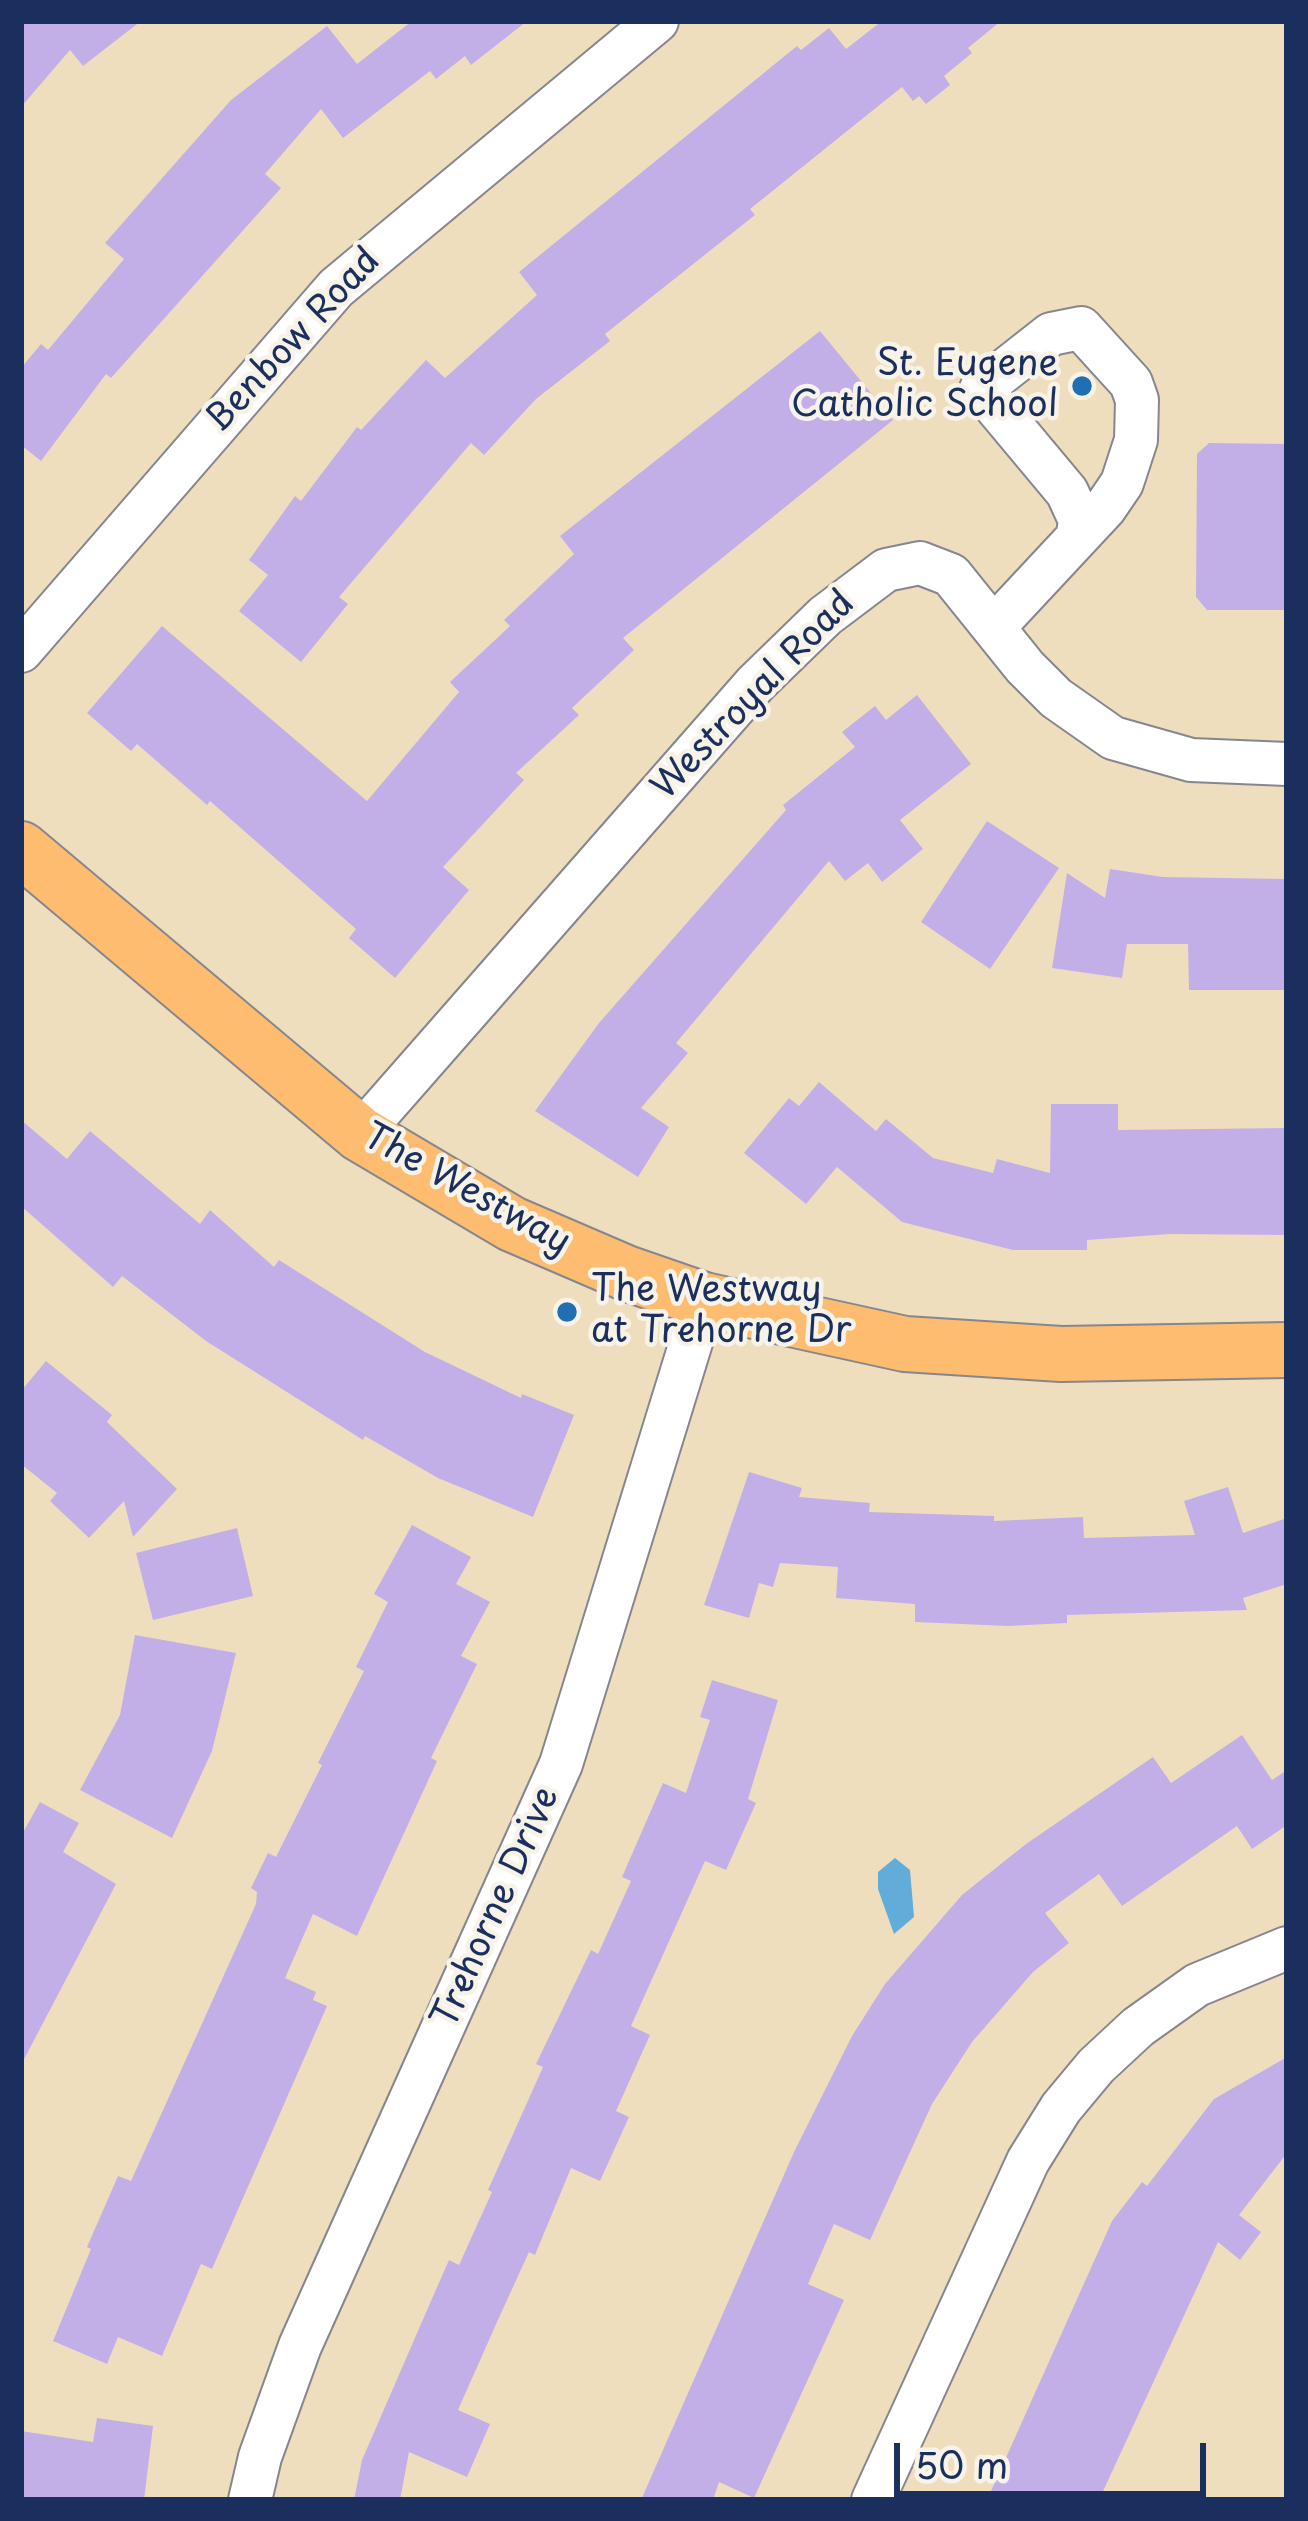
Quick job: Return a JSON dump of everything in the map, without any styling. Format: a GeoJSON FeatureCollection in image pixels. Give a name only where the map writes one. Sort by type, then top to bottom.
{"type":"FeatureCollection","features":[{"type":"Feature","properties":{"kind":"main road","name":"The Westway"},"geometry":{"type":"LineString","coordinates":[[21,849],[360,1134],[512,1224],[704,1300],[905,1344],[1061,1354],[1287,1351]]}},
{"type":"Feature","properties":{"kind":"street","name":"Benbow Road"},"geometry":{"type":"LineString","coordinates":[[21,651],[336,288],[657,21]]}},
{"type":"Feature","properties":{"kind":"street"},"geometry":{"type":"LineString","coordinates":[[994,626],[1078,534],[1122,483],[1138,417],[1124,371],[1082,328],[1051,334],[981,389],[1067,492],[1080,520],[1078,534]]}},
{"type":"Feature","properties":{"kind":"street","name":"Westroyal Road"},"geometry":{"type":"LineString","coordinates":[[360,1134],[755,684],[866,581],[906,564],[937,566],[951,574],[1056,698],[1113,738],[1191,760],[1287,764]]}},
{"type":"Feature","properties":{"kind":"street","name":"Trehorne Drive"},"geometry":{"type":"LineString","coordinates":[[250,2500],[260,2457],[300,2346],[561,1764],[704,1300]]}},
{"type":"Feature","properties":{"kind":"street"},"geometry":{"type":"LineString","coordinates":[[872,2500],[1028,2161],[1061,2108],[1138,2026],[1197,1985],[1287,1948]]}},
{"type":"Feature","properties":{"kind":"water"},"geometry":{"type":"Polygon","coordinates":[[[895,1858],[910,1870],[914,1917],[894,1934],[878,1889],[878,1872],[895,1858]]]}},
{"type":"Feature","properties":{"kind":"building"},"geometry":{"type":"Polygon","coordinates":[[[21,21],[141,21],[83,66],[70,50],[21,107],[21,21]]]}},
{"type":"Feature","properties":{"kind":"building"},"geometry":{"type":"Polygon","coordinates":[[[412,21],[527,21],[471,65],[465,56],[436,79],[430,71],[343,138],[321,109],[265,174],[281,188],[111,378],[106,374],[41,461],[21,445],[21,368],[41,344],[48,350],[124,259],[105,243],[231,100],[327,26],[357,64],[412,21]]]}},
{"type":"Feature","properties":{"kind":"building"},"geometry":{"type":"Polygon","coordinates":[[[882,21],[1001,21],[944,76],[950,85],[926,104],[919,96],[913,101],[902,87],[750,209],[755,215],[605,334],[610,341],[536,399],[484,455],[471,443],[339,597],[348,604],[301,662],[239,611],[268,575],[249,560],[295,496],[301,501],[357,427],[361,430],[426,360],[445,378],[537,295],[519,272],[797,46],[801,50],[829,28],[846,49],[882,21]]]}},
{"type":"Feature","properties":{"kind":"building"},"geometry":{"type":"Polygon","coordinates":[[[820,331],[893,420],[623,638],[634,650],[572,708],[579,715],[516,773],[524,780],[443,867],[469,890],[395,978],[349,938],[356,929],[210,801],[207,805],[137,744],[131,751],[87,713],[162,626],[367,801],[459,692],[450,682],[510,626],[504,620],[574,554],[560,536],[820,331]]]}},
{"type":"Feature","properties":{"kind":"building"},"geometry":{"type":"Polygon","coordinates":[[[1209,443],[1287,444],[1287,610],[1207,610],[1196,597],[1197,454],[1209,443]]]}},
{"type":"Feature","properties":{"kind":"building"},"geometry":{"type":"Polygon","coordinates":[[[917,695],[971,764],[900,820],[923,849],[882,882],[868,863],[845,881],[829,861],[676,1043],[688,1053],[641,1108],[669,1127],[638,1177],[535,1111],[599,1023],[786,810],[783,805],[855,747],[842,732],[875,706],[886,720],[917,695]]]}},
{"type":"Feature","properties":{"kind":"building"},"geometry":{"type":"Polygon","coordinates":[[[987,821],[1059,868],[990,969],[921,922],[987,821]]]}},
{"type":"Feature","properties":{"kind":"building"},"geometry":{"type":"Polygon","coordinates":[[[1110,869],[1163,877],[1287,879],[1287,990],[1189,990],[1188,944],[1127,944],[1122,978],[1052,968],[1067,873],[1105,898],[1110,869]]]}},
{"type":"Feature","properties":{"kind":"building"},"geometry":{"type":"Polygon","coordinates":[[[819,1082],[876,1131],[886,1119],[933,1158],[993,1173],[997,1159],[1050,1173],[1051,1104],[1118,1104],[1118,1130],[1287,1128],[1287,1235],[1170,1234],[1087,1240],[1087,1250],[1013,1250],[902,1222],[837,1167],[806,1204],[744,1153],[789,1098],[799,1106],[819,1082]]]}},
{"type":"Feature","properties":{"kind":"building"},"geometry":{"type":"Polygon","coordinates":[[[21,1120],[67,1159],[90,1131],[200,1224],[210,1210],[274,1267],[279,1260],[425,1352],[521,1398],[522,1394],[574,1415],[533,1517],[438,1478],[365,1436],[363,1440],[206,1341],[122,1276],[113,1287],[21,1206],[21,1120]]]}},
{"type":"Feature","properties":{"kind":"building"},"geometry":{"type":"Polygon","coordinates":[[[46,1361],[112,1415],[107,1422],[177,1489],[133,1537],[124,1501],[89,1538],[50,1501],[57,1493],[21,1464],[21,1391],[46,1361]]]}},
{"type":"Feature","properties":{"kind":"building"},"geometry":{"type":"Polygon","coordinates":[[[749,1472],[802,1488],[799,1497],[870,1503],[869,1512],[994,1516],[994,1521],[1083,1517],[1084,1538],[1195,1535],[1184,1501],[1228,1487],[1243,1533],[1287,1518],[1287,1584],[1243,1598],[1247,1610],[1067,1615],[1067,1623],[1008,1626],[915,1622],[915,1604],[836,1598],[838,1567],[780,1563],[773,1587],[759,1583],[749,1618],[704,1605],[749,1472]]]}},
{"type":"Feature","properties":{"kind":"building"},"geometry":{"type":"Polygon","coordinates":[[[412,1525],[471,1557],[456,1584],[490,1602],[461,1656],[477,1664],[431,1758],[437,1761],[357,1936],[313,1914],[285,1978],[316,1992],[313,2000],[327,2006],[212,2269],[201,2264],[162,2356],[118,2337],[107,2364],[53,2341],[91,2249],[87,2247],[118,2176],[131,2181],[256,1904],[257,1892],[251,1888],[268,1853],[276,1857],[322,1765],[318,1763],[364,1671],[356,1667],[388,1602],[374,1594],[412,1525]]]}},
{"type":"Feature","properties":{"kind":"building"},"geometry":{"type":"Polygon","coordinates":[[[237,1528],[253,1596],[153,1620],[136,1553],[237,1528]]]}},
{"type":"Feature","properties":{"kind":"building"},"geometry":{"type":"Polygon","coordinates":[[[135,1635],[236,1653],[212,1751],[172,1838],[80,1790],[120,1715],[135,1635]]]}},
{"type":"Feature","properties":{"kind":"building"},"geometry":{"type":"Polygon","coordinates":[[[712,1680],[778,1700],[748,1799],[756,1803],[726,1870],[705,1861],[631,2026],[650,2035],[616,2111],[629,2117],[600,2181],[571,2168],[535,2255],[529,2252],[497,2322],[458,2410],[490,2424],[467,2477],[409,2452],[400,2500],[354,2500],[362,2460],[449,2260],[459,2265],[492,2192],[488,2190],[543,2067],[536,2064],[591,1950],[598,1954],[631,1881],[622,1877],[663,1783],[686,1793],[710,1720],[700,1717],[712,1680]]]}},
{"type":"Feature","properties":{"kind":"building"},"geometry":{"type":"Polygon","coordinates":[[[1242,1735],[1272,1780],[1287,1770],[1287,1825],[1252,1849],[1237,1826],[1122,1906],[1099,1874],[1045,1913],[1069,1943],[1033,1972],[972,2042],[932,2104],[870,2240],[834,2224],[808,2284],[844,2300],[754,2498],[719,2482],[713,2500],[641,2500],[794,2152],[852,2036],[885,1984],[962,1895],[1026,1844],[1153,1757],[1171,1783],[1242,1735]]]}},
{"type":"Feature","properties":{"kind":"building"},"geometry":{"type":"Polygon","coordinates":[[[40,1802],[79,1823],[63,1852],[116,1884],[21,2065],[21,1836],[40,1802]]]}},
{"type":"Feature","properties":{"kind":"building"},"geometry":{"type":"Polygon","coordinates":[[[1287,2057],[1287,2153],[1239,2215],[1261,2232],[1240,2260],[1218,2242],[1099,2500],[987,2500],[1112,2221],[1142,2182],[1147,2186],[1214,2099],[1287,2057]]]}},
{"type":"Feature","properties":{"kind":"building"},"geometry":{"type":"Polygon","coordinates":[[[97,2418],[153,2426],[144,2500],[21,2500],[21,2431],[93,2442],[97,2418]]]}},
{"type":"Feature","properties":{"kind":"place","name":"St. Eugene Catholic School"},"geometry":{"type":"Point","coordinates":[1082,386]}},
{"type":"Feature","properties":{"kind":"place","name":"The Westway at Trehorne Dr"},"geometry":{"type":"Point","coordinates":[567,1312]}}]}
